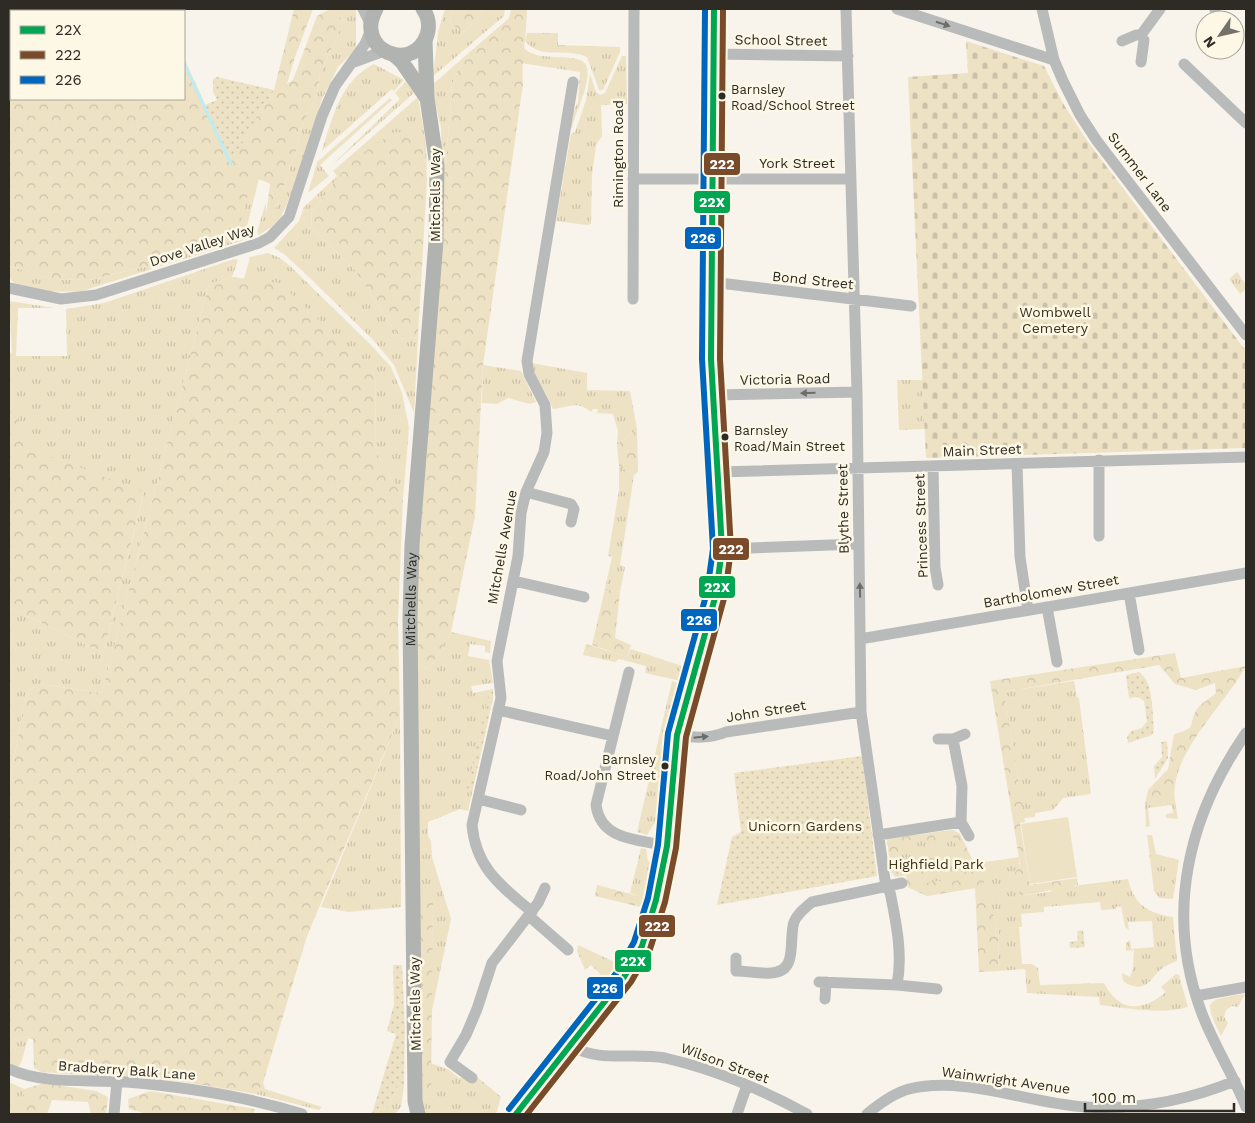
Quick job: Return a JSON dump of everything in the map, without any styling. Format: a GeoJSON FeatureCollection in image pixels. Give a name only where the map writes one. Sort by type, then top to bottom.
{"type":"FeatureCollection","features":[{"type":"Feature","properties":{"kind":"main road","name":"Mitchells Way"},"geometry":{"type":"LineString","coordinates":[[414,1110],[410,618],[413,536],[436,240],[437,166],[427,98],[425,40],[428,22],[423,9]]}},
{"type":"Feature","properties":{"kind":"main road","name":"Mitchells Way"},"geometry":{"type":"LineString","coordinates":[[372,21],[377,45],[402,62],[427,98]]}},
{"type":"Feature","properties":{"kind":"main road"},"geometry":{"type":"LineString","coordinates":[[388,53],[411,53],[425,40]]}},
{"type":"Feature","properties":{"kind":"street"},"geometry":{"type":"LineString","coordinates":[[363,9],[372,21]]}},
{"type":"Feature","properties":{"kind":"street","name":"Rimington Road"},"geometry":{"type":"LineString","coordinates":[[633,299],[634,9]]}},
{"type":"Feature","properties":{"kind":"street"},"geometry":{"type":"LineString","coordinates":[[516,1114],[624,977],[642,946],[656,900],[667,846],[677,735],[716,594],[722,548],[714,395],[711,282],[714,9]]}},
{"type":"Feature","properties":{"kind":"street","name":"Blythe Street"},"geometry":{"type":"LineString","coordinates":[[846,9],[857,392],[861,712],[886,887],[890,892],[899,942],[897,985]]}},
{"type":"Feature","properties":{"kind":"street"},"geometry":{"type":"LineString","coordinates":[[897,9],[1054,60]]}},
{"type":"Feature","properties":{"kind":"street","name":"Summer Lane"},"geometry":{"type":"LineString","coordinates":[[1042,9],[1054,60],[1080,115],[1097,141],[1246,335]]}},
{"type":"Feature","properties":{"kind":"street"},"geometry":{"type":"LineString","coordinates":[[1141,35],[1160,9]]}},
{"type":"Feature","properties":{"kind":"street","name":"Dove Valley Way"},"geometry":{"type":"LineString","coordinates":[[9,288],[61,299],[96,295],[258,243],[270,237],[289,217],[334,86],[354,62],[372,21]]}},
{"type":"Feature","properties":{"kind":"street"},"geometry":{"type":"LineString","coordinates":[[1122,41],[1136,35],[1141,35]]}},
{"type":"Feature","properties":{"kind":"street"},"geometry":{"type":"LineString","coordinates":[[1141,35],[1144,40],[1141,62]]}},
{"type":"Feature","properties":{"kind":"street"},"geometry":{"type":"LineString","coordinates":[[354,62],[388,53]]}},
{"type":"Feature","properties":{"kind":"street","name":"School Street"},"geometry":{"type":"LineString","coordinates":[[714,54],[848,56]]}},
{"type":"Feature","properties":{"kind":"street"},"geometry":{"type":"LineString","coordinates":[[1184,64],[1245,118]]}},
{"type":"Feature","properties":{"kind":"street","name":"Mitchells Avenue"},"geometry":{"type":"LineString","coordinates":[[568,950],[492,877],[479,857],[474,845],[472,825],[498,710],[500,682],[497,661],[514,581],[526,492],[544,452],[547,433],[545,405],[529,374],[527,361],[573,82]]}},
{"type":"Feature","properties":{"kind":"street","name":"York Street"},"geometry":{"type":"LineString","coordinates":[[634,179],[851,179]]}},
{"type":"Feature","properties":{"kind":"street","name":"Bond Street"},"geometry":{"type":"LineString","coordinates":[[711,282],[911,306]]}},
{"type":"Feature","properties":{"kind":"street","name":"Victoria Road"},"geometry":{"type":"LineString","coordinates":[[714,395],[857,392]]}},
{"type":"Feature","properties":{"kind":"street","name":"Main Street"},"geometry":{"type":"LineString","coordinates":[[719,472],[1246,457]]}},
{"type":"Feature","properties":{"kind":"street"},"geometry":{"type":"LineString","coordinates":[[1099,460],[1099,536]]}},
{"type":"Feature","properties":{"kind":"street"},"geometry":{"type":"LineString","coordinates":[[1017,464],[1020,557],[1028,610]]}},
{"type":"Feature","properties":{"kind":"street","name":"Princess Street"},"geometry":{"type":"LineString","coordinates":[[933,466],[935,567],[938,585]]}},
{"type":"Feature","properties":{"kind":"street"},"geometry":{"type":"LineString","coordinates":[[526,492],[571,504],[574,509],[571,522]]}},
{"type":"Feature","properties":{"kind":"street"},"geometry":{"type":"LineString","coordinates":[[722,548],[859,544]]}},
{"type":"Feature","properties":{"kind":"street","name":"Bartholomew Street"},"geometry":{"type":"LineString","coordinates":[[860,639],[1246,573]]}},
{"type":"Feature","properties":{"kind":"street"},"geometry":{"type":"LineString","coordinates":[[514,581],[584,597]]}},
{"type":"Feature","properties":{"kind":"street"},"geometry":{"type":"LineString","coordinates":[[1129,593],[1139,650]]}},
{"type":"Feature","properties":{"kind":"street"},"geometry":{"type":"LineString","coordinates":[[1047,607],[1057,662]]}},
{"type":"Feature","properties":{"kind":"street"},"geometry":{"type":"LineString","coordinates":[[629,672],[596,805],[599,819],[608,830],[615,834],[667,846]]}},
{"type":"Feature","properties":{"kind":"street"},"geometry":{"type":"LineString","coordinates":[[498,710],[613,736]]}},
{"type":"Feature","properties":{"kind":"street","name":"John Street"},"geometry":{"type":"LineString","coordinates":[[677,735],[693,738],[717,736],[726,732],[861,712]]}},
{"type":"Feature","properties":{"kind":"street"},"geometry":{"type":"LineString","coordinates":[[1246,733],[1230,756],[1209,797],[1196,829],[1187,871],[1182,912],[1184,939],[1196,996],[1214,1041],[1246,1107]]}},
{"type":"Feature","properties":{"kind":"street"},"geometry":{"type":"LineString","coordinates":[[938,739],[953,739],[965,734]]}},
{"type":"Feature","properties":{"kind":"street"},"geometry":{"type":"LineString","coordinates":[[953,739],[962,786],[961,822],[969,836]]}},
{"type":"Feature","properties":{"kind":"street"},"geometry":{"type":"LineString","coordinates":[[478,799],[521,810]]}},
{"type":"Feature","properties":{"kind":"street"},"geometry":{"type":"LineString","coordinates":[[878,835],[961,822]]}},
{"type":"Feature","properties":{"kind":"street"},"geometry":{"type":"LineString","coordinates":[[736,958],[736,970],[773,973],[783,970],[791,961],[794,921],[802,910],[812,902],[902,883]]}},
{"type":"Feature","properties":{"kind":"street"},"geometry":{"type":"LineString","coordinates":[[472,1078],[450,1062],[466,1035],[477,1009],[492,963],[538,903],[545,888]]}},
{"type":"Feature","properties":{"kind":"street"},"geometry":{"type":"LineString","coordinates":[[825,998],[822,982],[897,985],[936,989]]}},
{"type":"Feature","properties":{"kind":"street"},"geometry":{"type":"LineString","coordinates":[[1196,996],[1246,987]]}},
{"type":"Feature","properties":{"kind":"street","name":"Wilson Street"},"geometry":{"type":"LineString","coordinates":[[571,1046],[584,1053],[603,1057],[662,1058],[747,1085],[807,1114]]}},
{"type":"Feature","properties":{"kind":"street","name":"Bradberry Balk Lane"},"geometry":{"type":"LineString","coordinates":[[9,1069],[40,1079],[117,1081],[182,1086],[250,1100],[302,1114]]}},
{"type":"Feature","properties":{"kind":"street"},"geometry":{"type":"LineString","coordinates":[[114,1114],[117,1081]]}},
{"type":"Feature","properties":{"kind":"street","name":"Wainwright Avenue"},"geometry":{"type":"LineString","coordinates":[[867,1114],[881,1102],[907,1089],[934,1084],[1001,1092],[1084,1107],[1148,1110],[1201,1095],[1235,1081]]}},
{"type":"Feature","properties":{"kind":"street"},"geometry":{"type":"LineString","coordinates":[[737,1114],[747,1085]]}},
{"type":"Feature","properties":{"kind":"green space"},"geometry":{"type":"Polygon","coordinates":[[[9,9],[162,9],[10,10],[10,100],[185,100],[185,60],[231,161],[274,90],[294,9],[313,9],[287,84],[293,80],[317,16],[330,9],[344,21],[320,74],[317,95],[301,127],[296,151],[276,208],[266,214],[270,184],[259,179],[251,184],[236,239],[148,266],[89,280],[51,279],[9,266],[9,9]]]}},
{"type":"Feature","properties":{"kind":"green space"},"geometry":{"type":"Polygon","coordinates":[[[330,9],[356,9],[356,49],[338,67],[322,99],[292,192],[281,217],[259,235],[257,232],[266,202],[266,214],[276,208],[296,151],[301,127],[317,95],[320,74],[344,21],[330,9]]]}},
{"type":"Feature","properties":{"kind":"green space"},"geometry":{"type":"Polygon","coordinates":[[[445,9],[452,9],[450,23],[464,33],[485,9],[505,9],[504,16],[431,78],[429,69],[434,69],[438,32],[445,9]]]}},
{"type":"Feature","properties":{"kind":"green space"},"geometry":{"type":"Polygon","coordinates":[[[452,9],[485,9],[464,33],[450,23],[452,9]]]}},
{"type":"Feature","properties":{"kind":"green space"},"geometry":{"type":"Polygon","coordinates":[[[511,9],[527,9],[523,84],[483,365],[475,516],[451,632],[429,669],[416,664],[415,614],[442,169],[446,163],[452,84],[464,57],[509,18],[511,9]]]}},
{"type":"Feature","properties":{"kind":"green space"},"geometry":{"type":"Polygon","coordinates":[[[527,33],[558,33],[558,45],[620,47],[620,52],[603,90],[599,90],[587,57],[571,53],[539,51],[525,41],[527,33]]]}},
{"type":"Feature","properties":{"kind":"green space","name":"Wombwell Cemetery"},"geometry":{"type":"Polygon","coordinates":[[[966,41],[1044,66],[1064,105],[1088,142],[1246,351],[1246,448],[926,458],[908,77],[968,73],[966,41]]]}},
{"type":"Feature","properties":{"kind":"green space"},"geometry":{"type":"Polygon","coordinates":[[[524,48],[540,56],[578,59],[584,62],[587,68],[585,91],[572,128],[570,128],[572,114],[578,102],[580,72],[521,63],[524,48]]]}},
{"type":"Feature","properties":{"kind":"green space"},"geometry":{"type":"Polygon","coordinates":[[[622,56],[626,56],[627,104],[601,105],[602,136],[596,145],[592,176],[591,224],[556,221],[571,134],[575,132],[586,100],[590,74],[596,92],[600,95],[605,93],[622,56]]]}},
{"type":"Feature","properties":{"kind":"green space"},"geometry":{"type":"Polygon","coordinates":[[[464,57],[452,84],[446,164],[442,169],[441,128],[431,86],[464,57]]]}},
{"type":"Feature","properties":{"kind":"green space"},"geometry":{"type":"Polygon","coordinates":[[[374,64],[404,80],[394,91],[392,89],[322,151],[339,101],[353,80],[374,64]]]}},
{"type":"Feature","properties":{"kind":"green space"},"geometry":{"type":"Polygon","coordinates":[[[217,77],[274,90],[231,162],[205,105],[217,100],[213,91],[213,79],[217,77]]]}},
{"type":"Feature","properties":{"kind":"green space"},"geometry":{"type":"Polygon","coordinates":[[[406,81],[414,93],[330,167],[400,99],[395,93],[406,81]]]}},
{"type":"Feature","properties":{"kind":"green space"},"geometry":{"type":"Polygon","coordinates":[[[418,97],[426,144],[427,179],[422,143],[350,162],[311,213],[312,228],[354,269],[400,339],[418,337],[414,413],[394,365],[374,341],[311,279],[284,254],[274,248],[299,221],[304,207],[337,176],[333,171],[418,97]]]}},
{"type":"Feature","properties":{"kind":"green space"},"geometry":{"type":"Polygon","coordinates":[[[390,98],[392,100],[320,165],[329,176],[308,193],[317,162],[390,98]]]}},
{"type":"Feature","properties":{"kind":"green space"},"geometry":{"type":"Polygon","coordinates":[[[394,132],[414,133],[422,143],[427,179],[418,337],[400,339],[354,269],[312,228],[311,213],[350,162],[394,132]]]}},
{"type":"Feature","properties":{"kind":"green space"},"geometry":{"type":"Polygon","coordinates":[[[259,179],[244,238],[241,241],[82,291],[66,292],[30,289],[15,284],[10,278],[9,266],[51,279],[89,280],[148,266],[236,239],[250,184],[259,179]]]}},
{"type":"Feature","properties":{"kind":"green space"},"geometry":{"type":"Polygon","coordinates":[[[268,253],[280,258],[290,266],[391,367],[402,393],[409,428],[403,498],[376,452],[375,374],[244,279],[250,257],[268,253]]]}},
{"type":"Feature","properties":{"kind":"green space"},"geometry":{"type":"Polygon","coordinates":[[[234,259],[238,260],[232,277],[209,284],[102,693],[39,684],[26,692],[9,788],[9,607],[103,653],[144,493],[33,450],[9,401],[9,352],[12,353],[9,301],[55,308],[18,308],[16,356],[67,356],[66,309],[104,303],[234,259]]]}},
{"type":"Feature","properties":{"kind":"green space"},"geometry":{"type":"Polygon","coordinates":[[[1237,272],[1246,285],[1246,289],[1240,294],[1229,279],[1237,272]]]}},
{"type":"Feature","properties":{"kind":"green space"},"geometry":{"type":"Polygon","coordinates":[[[232,277],[280,283],[375,374],[376,452],[403,498],[398,620],[400,716],[307,936],[263,1083],[256,1094],[184,1082],[41,1072],[34,1068],[33,1039],[25,1037],[9,1041],[9,788],[26,692],[39,684],[102,693],[209,284],[232,277]]]}},
{"type":"Feature","properties":{"kind":"green space"},"geometry":{"type":"Polygon","coordinates":[[[531,363],[587,373],[587,390],[630,391],[637,429],[617,445],[618,431],[613,414],[597,413],[598,409],[593,409],[591,412],[577,405],[553,409],[531,363]]]}},
{"type":"Feature","properties":{"kind":"green space"},"geometry":{"type":"Polygon","coordinates":[[[483,365],[521,371],[536,402],[530,404],[508,398],[497,404],[482,403],[483,365]]]}},
{"type":"Feature","properties":{"kind":"green space"},"geometry":{"type":"Polygon","coordinates":[[[897,380],[923,380],[925,429],[899,430],[897,380]]]}},
{"type":"Feature","properties":{"kind":"green space"},"geometry":{"type":"Polygon","coordinates":[[[9,401],[34,450],[144,492],[103,653],[9,607],[9,401]]]}},
{"type":"Feature","properties":{"kind":"green space"},"geometry":{"type":"Polygon","coordinates":[[[637,429],[638,472],[634,475],[619,466],[617,445],[637,429]]]}},
{"type":"Feature","properties":{"kind":"green space"},"geometry":{"type":"Polygon","coordinates":[[[619,466],[634,475],[620,565],[625,567],[620,592],[605,589],[612,557],[608,556],[619,490],[619,466]]]}},
{"type":"Feature","properties":{"kind":"green space"},"geometry":{"type":"Polygon","coordinates":[[[605,589],[620,592],[615,638],[631,645],[627,657],[592,645],[605,589]]]}},
{"type":"Feature","properties":{"kind":"green space"},"geometry":{"type":"Polygon","coordinates":[[[451,632],[491,641],[490,653],[485,652],[485,646],[470,644],[468,656],[489,660],[493,683],[471,686],[473,693],[493,689],[493,698],[468,811],[460,809],[428,822],[428,836],[431,841],[432,857],[451,919],[431,1015],[433,902],[419,901],[416,664],[429,669],[451,632]]]}},
{"type":"Feature","properties":{"kind":"green space"},"geometry":{"type":"Polygon","coordinates":[[[586,644],[627,657],[631,649],[685,667],[681,681],[645,673],[646,666],[619,659],[615,662],[583,655],[586,644]]]}},
{"type":"Feature","properties":{"kind":"green space"},"geometry":{"type":"Polygon","coordinates":[[[1175,653],[1181,678],[1246,666],[1189,748],[1180,766],[1175,784],[1175,801],[1145,805],[1148,790],[1168,769],[1174,734],[1190,728],[1197,709],[1216,693],[1215,683],[1196,690],[1175,684],[1159,665],[1004,692],[1025,822],[1020,823],[1030,885],[1077,878],[1078,885],[1020,896],[1015,873],[1020,864],[990,681],[1175,653]]]}},
{"type":"Feature","properties":{"kind":"green space"},"geometry":{"type":"Polygon","coordinates":[[[1139,672],[1144,676],[1150,690],[1154,730],[1152,735],[1128,743],[1127,737],[1131,731],[1142,728],[1147,721],[1144,701],[1138,697],[1129,698],[1126,675],[1139,672]]]}},
{"type":"Feature","properties":{"kind":"green space"},"geometry":{"type":"Polygon","coordinates":[[[672,681],[680,684],[668,735],[661,823],[654,824],[647,835],[637,832],[672,681]]]}},
{"type":"Feature","properties":{"kind":"green space"},"geometry":{"type":"Polygon","coordinates":[[[1074,681],[1077,697],[1079,698],[1091,794],[1063,798],[1053,810],[1035,813],[1035,817],[1024,818],[1004,692],[1074,681]]]}},
{"type":"Feature","properties":{"kind":"green space"},"geometry":{"type":"Polygon","coordinates":[[[493,691],[472,792],[467,788],[489,693],[493,691]]]}},
{"type":"Feature","properties":{"kind":"green space"},"geometry":{"type":"Polygon","coordinates":[[[400,716],[401,907],[348,912],[321,907],[400,716]]]}},
{"type":"Feature","properties":{"kind":"green space"},"geometry":{"type":"Polygon","coordinates":[[[1167,741],[1168,758],[1155,779],[1154,766],[1162,757],[1161,742],[1167,741]]]}},
{"type":"Feature","properties":{"kind":"green space","name":"Unicorn Gardens"},"geometry":{"type":"Polygon","coordinates":[[[862,756],[877,876],[717,905],[732,837],[741,832],[734,773],[862,756]]]}},
{"type":"Feature","properties":{"kind":"green space"},"geometry":{"type":"Polygon","coordinates":[[[1175,801],[1178,819],[1166,818],[1166,814],[1173,813],[1172,805],[1148,808],[1150,826],[1146,827],[1145,805],[1175,801]]]}},
{"type":"Feature","properties":{"kind":"green space"},"geometry":{"type":"Polygon","coordinates":[[[1068,817],[1077,877],[1030,884],[1021,824],[1068,817]]]}},
{"type":"Feature","properties":{"kind":"green space","name":"Highfield Park"},"geometry":{"type":"Polygon","coordinates":[[[953,830],[960,834],[975,888],[927,896],[908,887],[906,875],[896,877],[891,872],[887,839],[953,830]]]}},
{"type":"Feature","properties":{"kind":"green space"},"geometry":{"type":"Polygon","coordinates":[[[953,830],[960,834],[974,863],[992,861],[983,885],[999,932],[998,971],[979,972],[975,888],[927,896],[908,887],[906,875],[896,877],[891,872],[887,839],[916,835],[916,843],[898,855],[903,868],[913,874],[917,885],[937,881],[956,881],[965,872],[959,861],[953,836],[941,836],[938,843],[924,842],[923,834],[953,830]]]}},
{"type":"Feature","properties":{"kind":"green space"},"geometry":{"type":"Polygon","coordinates":[[[1147,835],[1152,835],[1156,854],[1179,860],[1173,899],[1159,898],[1154,891],[1147,835]]]}},
{"type":"Feature","properties":{"kind":"green space"},"geometry":{"type":"Polygon","coordinates":[[[641,848],[646,849],[648,861],[655,864],[645,908],[639,896],[630,893],[641,848]]]}},
{"type":"Feature","properties":{"kind":"green space"},"geometry":{"type":"Polygon","coordinates":[[[913,852],[940,852],[945,859],[945,870],[936,873],[920,874],[911,863],[913,852]]]}},
{"type":"Feature","properties":{"kind":"green space"},"geometry":{"type":"Polygon","coordinates":[[[1019,857],[1020,896],[1049,892],[1056,888],[1128,879],[1134,895],[1143,906],[1156,913],[1173,917],[1177,961],[1163,968],[1147,984],[1140,987],[1128,984],[1123,979],[1122,973],[1130,977],[1133,968],[1134,950],[1126,951],[1126,943],[1130,940],[1131,949],[1154,947],[1152,921],[1128,922],[1129,930],[1125,927],[1121,906],[1116,907],[1116,909],[1101,910],[1100,902],[1044,907],[1044,912],[1021,914],[1022,927],[1019,927],[1022,964],[1032,964],[1038,968],[1040,985],[1104,983],[1117,1000],[1132,1006],[1140,1006],[1149,1003],[1166,992],[1161,987],[1176,974],[1179,975],[1188,1007],[1167,1010],[1144,1010],[1100,1005],[1099,997],[1027,993],[1025,969],[998,971],[999,932],[982,884],[992,861],[1019,857]]]}},
{"type":"Feature","properties":{"kind":"green space"},"geometry":{"type":"Polygon","coordinates":[[[597,885],[639,896],[645,908],[595,896],[597,885]]]}},
{"type":"Feature","properties":{"kind":"green space"},"geometry":{"type":"Polygon","coordinates":[[[426,895],[433,901],[431,1096],[422,1097],[419,901],[426,895]]]}},
{"type":"Feature","properties":{"kind":"green space"},"geometry":{"type":"Polygon","coordinates":[[[1083,930],[1085,947],[1070,948],[1069,942],[1078,941],[1077,931],[1083,930]]]}},
{"type":"Feature","properties":{"kind":"green space"},"geometry":{"type":"Polygon","coordinates":[[[578,945],[619,964],[603,988],[606,980],[591,965],[585,970],[577,951],[578,945]]]}},
{"type":"Feature","properties":{"kind":"green space"},"geometry":{"type":"Polygon","coordinates":[[[393,965],[402,965],[405,1029],[404,1086],[398,1086],[389,1105],[380,1114],[372,1114],[396,1034],[387,1031],[394,1004],[393,965]]]}},
{"type":"Feature","properties":{"kind":"green space"},"geometry":{"type":"Polygon","coordinates":[[[1245,994],[1238,1007],[1232,1006],[1226,1010],[1224,1017],[1228,1023],[1221,1036],[1211,1014],[1210,1008],[1212,1003],[1223,998],[1245,994]]]}},
{"type":"Feature","properties":{"kind":"green space"},"geometry":{"type":"Polygon","coordinates":[[[25,1037],[29,1038],[20,1064],[18,1067],[9,1064],[9,1041],[25,1037]]]}},
{"type":"Feature","properties":{"kind":"green space"},"geometry":{"type":"Polygon","coordinates":[[[431,1063],[449,1070],[459,1078],[464,1077],[471,1084],[477,1077],[501,1097],[496,1114],[422,1114],[422,1097],[431,1096],[431,1063]]]}},
{"type":"Feature","properties":{"kind":"green space"},"geometry":{"type":"Polygon","coordinates":[[[9,1082],[24,1089],[24,1114],[9,1114],[9,1082]]]}},
{"type":"Feature","properties":{"kind":"green space"},"geometry":{"type":"Polygon","coordinates":[[[44,1083],[96,1091],[108,1097],[106,1114],[91,1114],[88,1102],[52,1100],[47,1114],[24,1114],[24,1089],[44,1083]]]}},
{"type":"Feature","properties":{"kind":"green space"},"geometry":{"type":"Polygon","coordinates":[[[263,1083],[265,1089],[322,1107],[319,1110],[256,1094],[263,1083]]]}},
{"type":"Feature","properties":{"kind":"green space"},"geometry":{"type":"Polygon","coordinates":[[[398,1086],[404,1086],[401,1107],[395,1114],[380,1114],[389,1105],[398,1086]]]}},
{"type":"Feature","properties":{"kind":"green space"},"geometry":{"type":"Polygon","coordinates":[[[150,1091],[255,1109],[254,1114],[147,1114],[129,1109],[128,1099],[150,1091]]]}},
{"type":"Feature","properties":{"kind":"waterway"},"geometry":{"type":"LineString","coordinates":[[185,65],[231,164]]}},
{"type":"Feature","properties":{"kind":"transit line","name":"226"},"geometry":{"type":"LineString","coordinates":[[509,1109],[617,972],[634,942],[648,898],[658,845],[668,733],[707,592],[713,549],[702,359],[705,9]]}},
{"type":"Feature","properties":{"kind":"transit line","name":"22X"},"geometry":{"type":"LineString","coordinates":[[516,1114],[624,977],[642,946],[656,900],[667,846],[677,735],[716,594],[722,549],[711,359],[714,9]]}},
{"type":"Feature","properties":{"kind":"transit line","name":"222"},"geometry":{"type":"LineString","coordinates":[[527,1114],[631,982],[650,949],[665,902],[676,848],[686,737],[725,595],[731,549],[720,359],[723,9]]}},
{"type":"Feature","properties":{"kind":"place","name":"Barnsley Road/School Street"},"geometry":{"type":"Point","coordinates":[722,96]}},
{"type":"Feature","properties":{"kind":"place","name":"Barnsley Road/Main Street"},"geometry":{"type":"Point","coordinates":[725,437]}},
{"type":"Feature","properties":{"kind":"place","name":"Barnsley Road/John Street"},"geometry":{"type":"Point","coordinates":[665,766]}}]}
